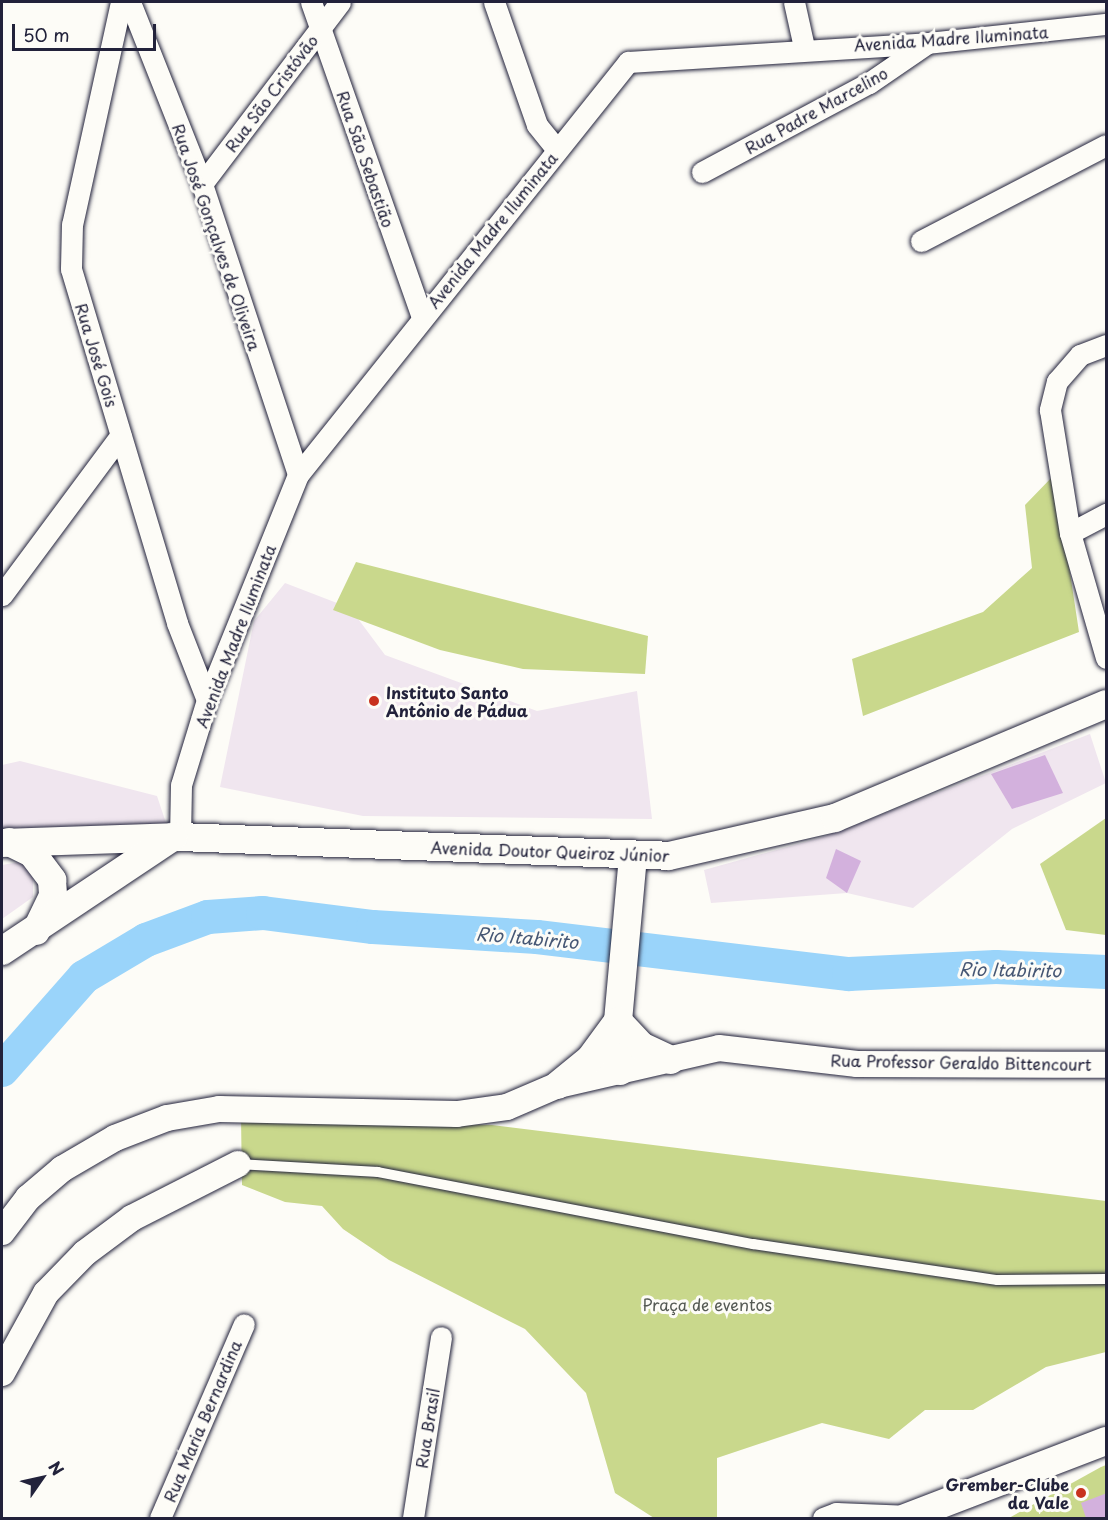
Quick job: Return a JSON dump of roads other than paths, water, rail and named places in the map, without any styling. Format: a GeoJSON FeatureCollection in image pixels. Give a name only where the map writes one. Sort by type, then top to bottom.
{"type":"FeatureCollection","features":[{"type":"Feature","properties":{"kind":"main road","name":"Avenida Doutor Queiroz Júnior"},"geometry":{"type":"LineString","coordinates":[[5,842],[176,837],[633,857],[741,844],[835,818],[1107,704]]}},
{"type":"Feature","properties":{"kind":"main road"},"geometry":{"type":"LineString","coordinates":[[2,951],[35,933],[176,837]]}},
{"type":"Feature","properties":{"kind":"main road"},"geometry":{"type":"LineString","coordinates":[[5,842],[32,853],[52,880],[53,896],[35,933]]}},
{"type":"Feature","properties":{"kind":"main road"},"geometry":{"type":"LineString","coordinates":[[620,1071],[619,1014],[633,857]]}},
{"type":"Feature","properties":{"kind":"main road"},"geometry":{"type":"LineString","coordinates":[[619,1014],[641,1046],[671,1060]]}},
{"type":"Feature","properties":{"kind":"main road"},"geometry":{"type":"LineString","coordinates":[[558,1085],[590,1059],[619,1014]]}},
{"type":"Feature","properties":{"kind":"main road"},"geometry":{"type":"LineString","coordinates":[[907,1517],[1107,1441]]}},
{"type":"Feature","properties":{"kind":"street","name":"Rua José Gois"},"geometry":{"type":"LineString","coordinates":[[121,2],[70,246],[71,269],[177,623],[207,700]]}},
{"type":"Feature","properties":{"kind":"street","name":"Rua José Gonçalves de Oliveira"},"geometry":{"type":"LineString","coordinates":[[130,2],[202,184],[298,475]]}},
{"type":"Feature","properties":{"kind":"street","name":"Rua São Sebastião"},"geometry":{"type":"LineString","coordinates":[[311,2],[422,317]]}},
{"type":"Feature","properties":{"kind":"street","name":"Rua São Cristóvão"},"geometry":{"type":"LineString","coordinates":[[202,184],[340,2]]}},
{"type":"Feature","properties":{"kind":"street"},"geometry":{"type":"LineString","coordinates":[[495,2],[537,124],[557,150]]}},
{"type":"Feature","properties":{"kind":"street"},"geometry":{"type":"LineString","coordinates":[[794,2],[804,48]]}},
{"type":"Feature","properties":{"kind":"street","name":"Avenida Madre Iluminata"},"geometry":{"type":"LineString","coordinates":[[176,837],[181,785],[207,700],[298,475],[628,62],[804,48],[927,43],[1107,24]]}},
{"type":"Feature","properties":{"kind":"street","name":"Rua Padre Marcelino"},"geometry":{"type":"LineString","coordinates":[[702,172],[869,83],[927,43]]}},
{"type":"Feature","properties":{"kind":"street"},"geometry":{"type":"LineString","coordinates":[[921,241],[1107,145]]}},
{"type":"Feature","properties":{"kind":"street"},"geometry":{"type":"LineString","coordinates":[[1107,345],[1080,355],[1057,381],[1050,410],[1070,533],[1107,658]]}},
{"type":"Feature","properties":{"kind":"street"},"geometry":{"type":"LineString","coordinates":[[2,595],[121,435]]}},
{"type":"Feature","properties":{"kind":"street"},"geometry":{"type":"LineString","coordinates":[[1070,533],[1107,514]]}},
{"type":"Feature","properties":{"kind":"street","name":"Rua Professor Geraldo Bittencourt"},"geometry":{"type":"LineString","coordinates":[[2,1232],[28,1198],[62,1169],[115,1138],[167,1118],[219,1109],[457,1114],[507,1107],[558,1085],[719,1048],[857,1064],[1107,1065]]}},
{"type":"Feature","properties":{"kind":"street"},"geometry":{"type":"LineString","coordinates":[[2,1373],[46,1293],[85,1253],[141,1213],[238,1164]]}},
{"type":"Feature","properties":{"kind":"street","name":"Rua Maria Bernardina"},"geometry":{"type":"LineString","coordinates":[[160,1518],[244,1324]]}},
{"type":"Feature","properties":{"kind":"street","name":"Rua Brasil"},"geometry":{"type":"LineString","coordinates":[[412,1518],[441,1337]]}},
{"type":"Feature","properties":{"kind":"street"},"geometry":{"type":"LineString","coordinates":[[824,1518],[836,1513],[907,1517]]}},
{"type":"Feature","properties":{"kind":"lane"},"geometry":{"type":"LineString","coordinates":[[238,1164],[378,1172],[753,1244],[997,1280],[1107,1279]]}},
{"type":"Feature","properties":{"kind":"waterway","name":"Rio Itabirito"},"geometry":{"type":"LineString","coordinates":[[2,1070],[84,977],[146,940],[208,917],[263,913],[373,927],[537,937],[849,974],[996,967],[1106,972]]}},
{"type":"Feature","properties":{"kind":"place","name":"Instituto Santo Antônio de Pádua"},"geometry":{"type":"Point","coordinates":[374,701]}},
{"type":"Feature","properties":{"kind":"place","name":"Grember-Clube da Vale"},"geometry":{"type":"Point","coordinates":[1081,1493]}},
{"type":"Feature","properties":{"kind":"park label","name":"Praça de eventos"},"geometry":{"type":"Point","coordinates":[707,1304]}}]}
